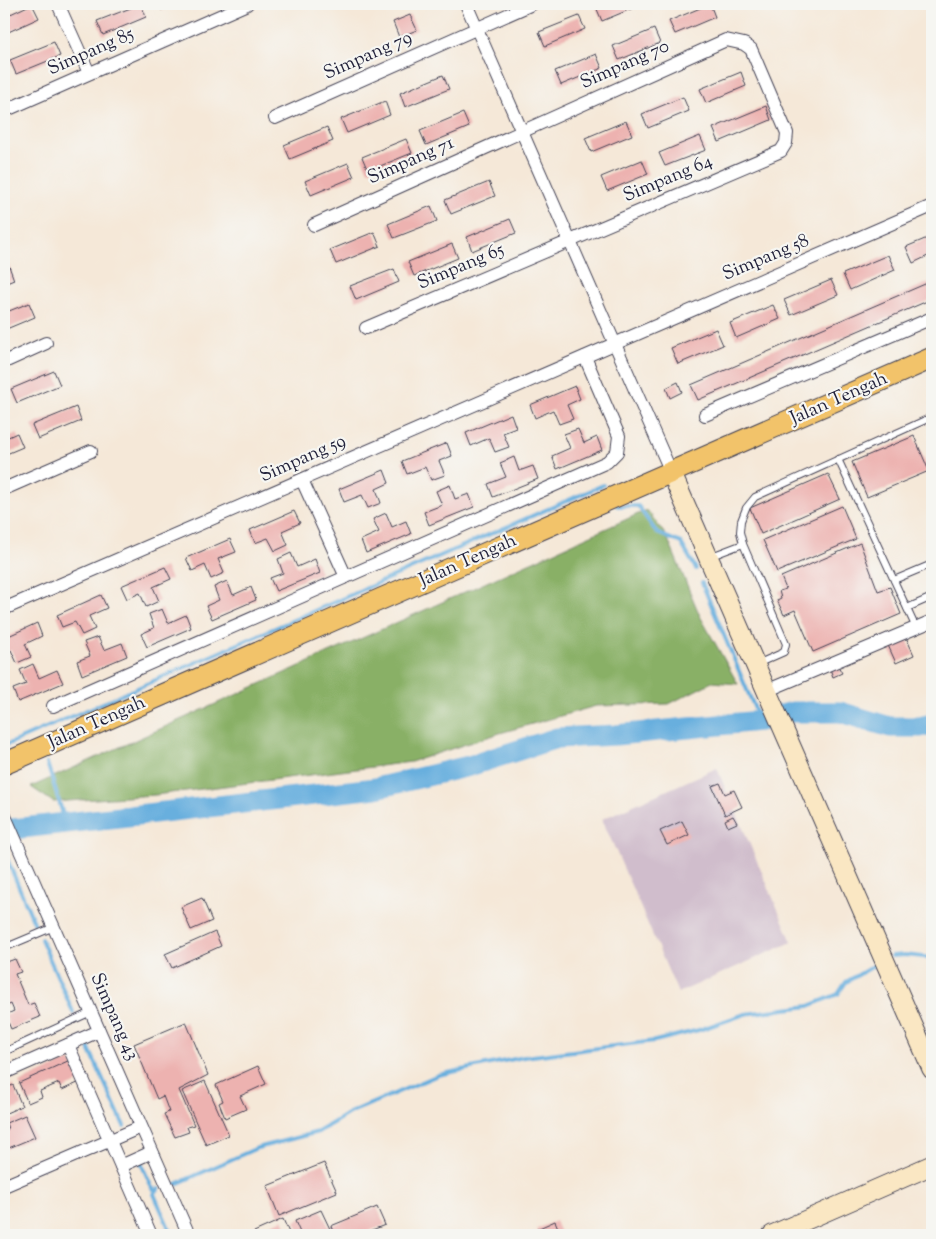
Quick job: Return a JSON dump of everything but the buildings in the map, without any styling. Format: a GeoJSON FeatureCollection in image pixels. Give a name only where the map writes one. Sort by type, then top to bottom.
{"type":"FeatureCollection","features":[{"type":"Feature","properties":{"kind":"main road","name":"Jalan Tengah"},"geometry":{"type":"LineString","coordinates":[[4,764],[932,358]]}},
{"type":"Feature","properties":{"kind":"street"},"geometry":{"type":"LineString","coordinates":[[58,4],[89,74]]}},
{"type":"Feature","properties":{"kind":"street","name":"Simpang 85"},"geometry":{"type":"LineString","coordinates":[[4,111],[247,4]]}},
{"type":"Feature","properties":{"kind":"street"},"geometry":{"type":"LineString","coordinates":[[466,4],[932,1068]]}},
{"type":"Feature","properties":{"kind":"street","name":"Simpang 79"},"geometry":{"type":"LineString","coordinates":[[275,118],[532,4]]}},
{"type":"Feature","properties":{"kind":"street","name":"Simpang 70"},"geometry":{"type":"LineString","coordinates":[[522,132],[726,40],[744,44],[751,49],[787,133],[786,143],[781,151]]}},
{"type":"Feature","properties":{"kind":"street","name":"Simpang 71"},"geometry":{"type":"LineString","coordinates":[[314,225],[522,132]]}},
{"type":"Feature","properties":{"kind":"street","name":"Simpang 64"},"geometry":{"type":"LineString","coordinates":[[570,241],[781,151]]}},
{"type":"Feature","properties":{"kind":"street","name":"Simpang 58"},"geometry":{"type":"LineString","coordinates":[[615,344],[932,206]]}},
{"type":"Feature","properties":{"kind":"street","name":"Simpang 65"},"geometry":{"type":"LineString","coordinates":[[366,328],[570,241]]}},
{"type":"Feature","properties":{"kind":"street"},"geometry":{"type":"LineString","coordinates":[[705,416],[932,318]]}},
{"type":"Feature","properties":{"kind":"street"},"geometry":{"type":"LineString","coordinates":[[4,362],[46,343]]}},
{"type":"Feature","properties":{"kind":"street","name":"Simpang 59"},"geometry":{"type":"LineString","coordinates":[[6,608],[615,344]]}},
{"type":"Feature","properties":{"kind":"street"},"geometry":{"type":"LineString","coordinates":[[53,706],[607,462],[618,452],[619,436],[585,357]]}},
{"type":"Feature","properties":{"kind":"street"},"geometry":{"type":"LineString","coordinates":[[4,489],[91,450]]}},
{"type":"Feature","properties":{"kind":"street"},"geometry":{"type":"LineString","coordinates":[[302,480],[346,577]]}},
{"type":"Feature","properties":{"kind":"street"},"geometry":{"type":"LineString","coordinates":[[769,698],[932,622]]}},
{"type":"Feature","properties":{"kind":"street","name":"Simpang 43"},"geometry":{"type":"LineString","coordinates":[[6,819],[189,1235]]}},
{"type":"Feature","properties":{"kind":"street"},"geometry":{"type":"LineString","coordinates":[[4,1073],[99,1031]]}},
{"type":"Feature","properties":{"kind":"street"},"geometry":{"type":"LineString","coordinates":[[68,1045],[151,1235]]}},
{"type":"Feature","properties":{"kind":"street"},"geometry":{"type":"LineString","coordinates":[[4,1186],[141,1127]]}},
{"type":"Feature","properties":{"kind":"street"},"geometry":{"type":"LineString","coordinates":[[121,1166],[152,1152]]}},
{"type":"Feature","properties":{"kind":"street"},"geometry":{"type":"LineString","coordinates":[[772,1235],[932,1165]]}},
{"type":"Feature","properties":{"kind":"lane"},"geometry":{"type":"LineString","coordinates":[[754,665],[784,652],[786,644],[743,544],[741,521],[746,508],[755,496],[932,417]]}},
{"type":"Feature","properties":{"kind":"lane"},"geometry":{"type":"LineString","coordinates":[[838,459],[916,628]]}},
{"type":"Feature","properties":{"kind":"lane"},"geometry":{"type":"LineString","coordinates":[[708,558],[743,544]]}},
{"type":"Feature","properties":{"kind":"lane"},"geometry":{"type":"LineString","coordinates":[[894,580],[932,564]]}},
{"type":"Feature","properties":{"kind":"lane"},"geometry":{"type":"LineString","coordinates":[[907,608],[932,597]]}},
{"type":"Feature","properties":{"kind":"lane"},"geometry":{"type":"LineString","coordinates":[[4,948],[54,927]]}},
{"type":"Feature","properties":{"kind":"lane"},"geometry":{"type":"LineString","coordinates":[[4,1052],[91,1012]]}},
{"type":"Feature","properties":{"kind":"shaded area"},"geometry":{"type":"Polygon","coordinates":[[[717,768],[727,793],[734,790],[742,807],[735,810],[792,942],[678,993],[602,819],[717,768]]]}},
{"type":"Feature","properties":{"kind":"green space"},"geometry":{"type":"Polygon","coordinates":[[[647,510],[667,537],[700,616],[738,684],[712,682],[669,704],[596,706],[500,733],[411,762],[155,795],[53,802],[31,787],[647,510]]]}},
{"type":"Feature","properties":{"kind":"waterway"},"geometry":{"type":"LineString","coordinates":[[4,746],[603,485]]}},
{"type":"Feature","properties":{"kind":"waterway"},"geometry":{"type":"LineString","coordinates":[[617,506],[638,506],[657,533],[681,543],[696,569]]}},
{"type":"Feature","properties":{"kind":"waterway"},"geometry":{"type":"LineString","coordinates":[[702,583],[760,721]]}},
{"type":"Feature","properties":{"kind":"waterway"},"geometry":{"type":"LineString","coordinates":[[4,830],[376,788],[469,766],[557,738],[616,735],[760,721],[792,712],[840,712],[890,727],[920,727],[932,724]]}},
{"type":"Feature","properties":{"kind":"waterway"},"geometry":{"type":"LineString","coordinates":[[47,763],[62,811],[63,823]]}},
{"type":"Feature","properties":{"kind":"waterway"},"geometry":{"type":"LineString","coordinates":[[4,852],[36,927]]}},
{"type":"Feature","properties":{"kind":"waterway"},"geometry":{"type":"LineString","coordinates":[[41,939],[73,1012]]}},
{"type":"Feature","properties":{"kind":"waterway"},"geometry":{"type":"LineString","coordinates":[[892,956],[905,955],[932,958]]}},
{"type":"Feature","properties":{"kind":"waterway"},"geometry":{"type":"LineString","coordinates":[[174,1185],[257,1148],[318,1132],[349,1113],[438,1075],[524,1057],[655,1041],[699,1030],[745,1014],[809,1006],[838,994],[846,982],[875,965]]}},
{"type":"Feature","properties":{"kind":"waterway"},"geometry":{"type":"LineString","coordinates":[[87,1044],[124,1126]]}},
{"type":"Feature","properties":{"kind":"waterway"},"geometry":{"type":"LineString","coordinates":[[141,1163],[152,1188],[155,1190]]}},
{"type":"Feature","properties":{"kind":"waterway"},"geometry":{"type":"LineString","coordinates":[[159,1188],[154,1194],[172,1235]]}}]}
